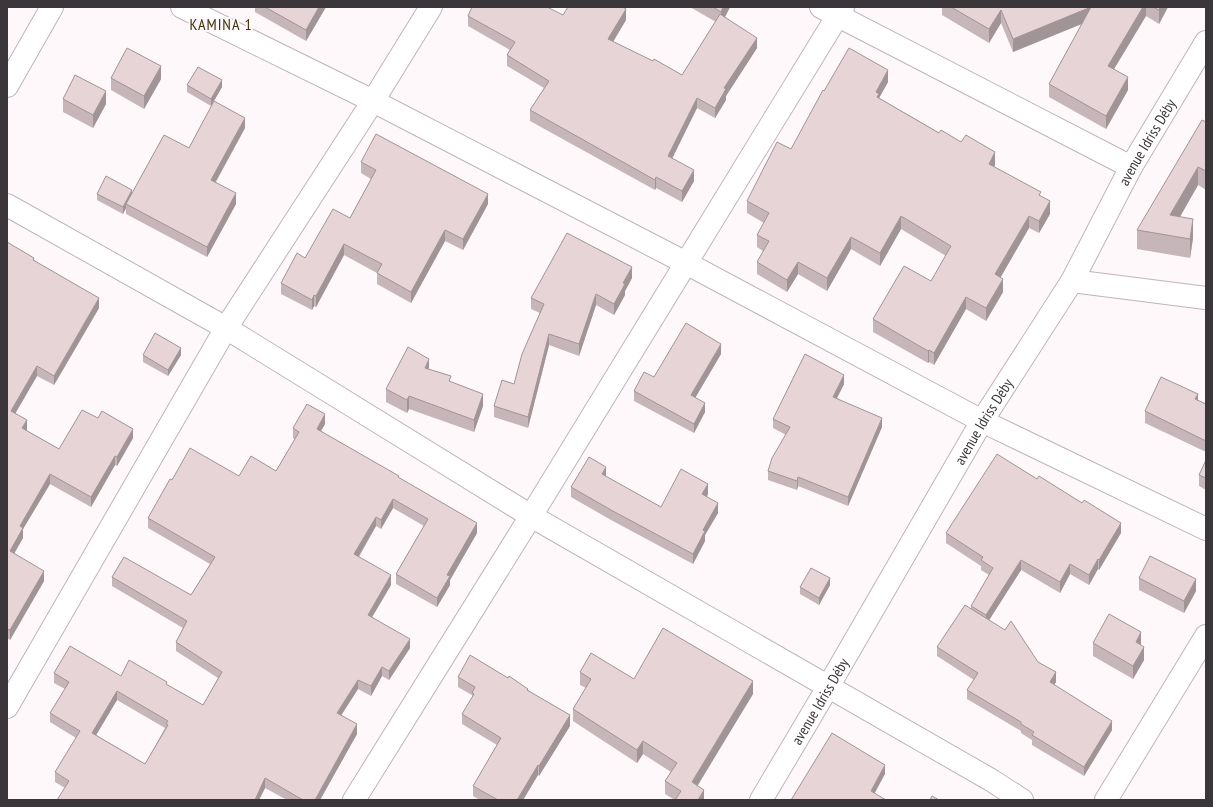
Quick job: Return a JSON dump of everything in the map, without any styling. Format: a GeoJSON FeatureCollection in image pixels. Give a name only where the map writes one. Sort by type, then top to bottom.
{"type":"FeatureCollection","features":[{"type":"Feature","properties":{"kind":"street"},"geometry":{"type":"LineString","coordinates":[[7,86],[52,7]]}},
{"type":"Feature","properties":{"kind":"street"},"geometry":{"type":"LineString","coordinates":[[182,7],[373,100],[686,263],[982,421],[1206,530]]}},
{"type":"Feature","properties":{"kind":"street"},"geometry":{"type":"LineString","coordinates":[[7,707],[226,328],[431,7]]}},
{"type":"Feature","properties":{"kind":"street"},"geometry":{"type":"LineString","coordinates":[[354,800],[531,516],[686,263],[834,10],[1132,167]]}},
{"type":"Feature","properties":{"kind":"street","name":"avenue Idriss Déby"},"geometry":{"type":"LineString","coordinates":[[761,800],[982,421],[1072,281],[1132,167],[1206,42]]}},
{"type":"Feature","properties":{"kind":"street"},"geometry":{"type":"LineString","coordinates":[[7,205],[226,328],[531,516],[991,780],[1022,800]]}},
{"type":"Feature","properties":{"kind":"street"},"geometry":{"type":"LineString","coordinates":[[1072,281],[1206,298]]}},
{"type":"Feature","properties":{"kind":"street"},"geometry":{"type":"LineString","coordinates":[[1106,800],[1206,636]]}},
{"type":"Feature","properties":{"kind":"building"},"geometry":{"type":"Polygon","coordinates":[[[265,7],[319,7],[306,30],[265,7]]]}},
{"type":"Feature","properties":{"kind":"building"},"geometry":{"type":"Polygon","coordinates":[[[472,7],[547,7],[563,15],[568,7],[623,7],[626,9],[608,39],[653,61],[654,59],[682,75],[720,14],[757,38],[724,88],[726,89],[715,108],[697,98],[668,156],[694,170],[682,191],[656,177],[655,180],[530,110],[549,81],[507,55],[515,42],[468,16],[472,7]]]}},
{"type":"Feature","properties":{"kind":"building"},"geometry":{"type":"Polygon","coordinates":[[[713,7],[723,7],[721,12],[713,7]]]}},
{"type":"Feature","properties":{"kind":"building"},"geometry":{"type":"Polygon","coordinates":[[[951,7],[1091,7],[1013,39],[1001,10],[989,29],[951,7]]]}},
{"type":"Feature","properties":{"kind":"building"},"geometry":{"type":"Polygon","coordinates":[[[1091,7],[1143,7],[1108,66],[1128,77],[1106,116],[1049,84],[1091,7]]]}},
{"type":"Feature","properties":{"kind":"building"},"geometry":{"type":"Polygon","coordinates":[[[1153,7],[1160,7],[1159,10],[1153,7]]]}},
{"type":"Feature","properties":{"kind":"building"},"geometry":{"type":"Polygon","coordinates":[[[127,48],[161,66],[144,96],[111,78],[127,48]]]}},
{"type":"Feature","properties":{"kind":"building"},"geometry":{"type":"Polygon","coordinates":[[[849,48],[888,70],[876,92],[879,94],[877,97],[939,133],[941,130],[961,142],[966,135],[995,152],[989,164],[1041,192],[1039,195],[1050,201],[1039,221],[1029,216],[995,274],[1003,279],[986,308],[966,297],[934,353],[873,319],[904,266],[931,281],[951,246],[901,216],[880,253],[851,237],[827,278],[798,262],[787,280],[757,262],[769,241],[757,235],[769,213],[747,201],[777,142],[791,149],[823,90],[824,91],[849,48]]]}},
{"type":"Feature","properties":{"kind":"building"},"geometry":{"type":"Polygon","coordinates":[[[198,67],[222,80],[211,99],[187,85],[198,67]]]}},
{"type":"Feature","properties":{"kind":"building"},"geometry":{"type":"Polygon","coordinates":[[[75,75],[106,91],[93,115],[63,99],[75,75]]]}},
{"type":"Feature","properties":{"kind":"building"},"geometry":{"type":"Polygon","coordinates":[[[214,101],[245,118],[211,180],[236,193],[207,247],[126,204],[164,135],[189,148],[214,101]]]}},
{"type":"Feature","properties":{"kind":"building"},"geometry":{"type":"Polygon","coordinates":[[[1202,120],[1206,122],[1206,171],[1198,167],[1170,215],[1193,219],[1190,239],[1137,230],[1202,120]]]}},
{"type":"Feature","properties":{"kind":"building"},"geometry":{"type":"Polygon","coordinates":[[[376,134],[488,194],[463,239],[445,230],[411,292],[377,273],[382,264],[344,244],[316,296],[314,295],[312,300],[281,283],[297,253],[305,258],[333,209],[350,218],[376,170],[361,162],[376,134]]]}},
{"type":"Feature","properties":{"kind":"building"},"geometry":{"type":"Polygon","coordinates":[[[106,176],[132,190],[123,207],[97,194],[106,176]]]}},
{"type":"Feature","properties":{"kind":"building"},"geometry":{"type":"Polygon","coordinates":[[[567,233],[632,267],[614,304],[596,294],[579,344],[549,334],[528,417],[494,406],[502,380],[514,384],[522,354],[544,304],[531,298],[567,233]]]}},
{"type":"Feature","properties":{"kind":"building"},"geometry":{"type":"Polygon","coordinates":[[[7,242],[34,258],[33,260],[99,298],[54,376],[37,366],[11,411],[27,420],[22,428],[59,449],[82,410],[98,418],[102,411],[133,429],[91,497],[50,474],[20,526],[23,528],[10,551],[44,571],[10,630],[7,629],[7,242]]]}},
{"type":"Feature","properties":{"kind":"building"},"geometry":{"type":"Polygon","coordinates":[[[686,323],[721,344],[691,395],[705,403],[694,424],[634,391],[644,372],[654,377],[686,323]]]}},
{"type":"Feature","properties":{"kind":"building"},"geometry":{"type":"Polygon","coordinates":[[[155,333],[181,348],[168,370],[143,355],[155,333]]]}},
{"type":"Feature","properties":{"kind":"building"},"geometry":{"type":"Polygon","coordinates":[[[408,347],[429,359],[425,368],[451,376],[449,381],[483,394],[474,420],[409,396],[407,400],[386,389],[408,347]]]}},
{"type":"Feature","properties":{"kind":"building"},"geometry":{"type":"Polygon","coordinates":[[[805,354],[844,375],[833,397],[882,418],[848,497],[798,477],[797,481],[768,471],[772,458],[790,427],[773,419],[805,354]]]}},
{"type":"Feature","properties":{"kind":"building"},"geometry":{"type":"Polygon","coordinates":[[[1161,377],[1198,394],[1195,399],[1206,404],[1206,441],[1145,411],[1161,377]]]}},
{"type":"Feature","properties":{"kind":"building"},"geometry":{"type":"Polygon","coordinates":[[[307,404],[325,414],[317,429],[477,523],[447,575],[450,576],[437,598],[396,574],[428,519],[393,499],[381,520],[376,517],[354,554],[391,575],[368,615],[410,639],[389,671],[382,667],[371,686],[358,680],[337,713],[357,724],[315,800],[303,800],[265,778],[255,800],[57,800],[69,781],[55,772],[80,731],[50,713],[69,682],[54,673],[70,646],[121,676],[129,660],[167,682],[166,684],[203,705],[222,672],[176,642],[187,621],[112,577],[124,557],[191,595],[215,557],[148,518],[170,479],[172,480],[190,448],[239,476],[251,456],[276,471],[299,432],[293,428],[307,404]],[[117,691],[92,733],[145,764],[168,725],[166,724],[168,721],[117,691]]]}},
{"type":"Feature","properties":{"kind":"building"},"geometry":{"type":"Polygon","coordinates":[[[997,454],[1037,479],[1039,476],[1082,503],[1084,500],[1121,523],[1089,575],[1070,564],[1060,582],[1021,560],[986,615],[971,606],[993,568],[981,560],[983,557],[946,533],[997,454]]]}},
{"type":"Feature","properties":{"kind":"building"},"geometry":{"type":"Polygon","coordinates":[[[589,457],[606,467],[602,474],[661,507],[681,469],[708,484],[702,494],[718,503],[703,530],[705,531],[693,554],[571,487],[589,457]]]}},
{"type":"Feature","properties":{"kind":"building"},"geometry":{"type":"Polygon","coordinates":[[[1206,460],[1206,478],[1199,475],[1206,460]]]}},
{"type":"Feature","properties":{"kind":"building"},"geometry":{"type":"Polygon","coordinates":[[[1150,556],[1196,579],[1184,601],[1139,578],[1150,556]]]}},
{"type":"Feature","properties":{"kind":"building"},"geometry":{"type":"Polygon","coordinates":[[[811,568],[830,578],[819,598],[800,587],[811,568]]]}},
{"type":"Feature","properties":{"kind":"building"},"geometry":{"type":"Polygon","coordinates":[[[965,605],[1005,630],[1011,621],[1038,662],[1056,672],[1050,682],[1112,721],[1084,767],[1032,735],[1034,732],[1021,724],[1021,722],[967,690],[978,673],[937,647],[965,605]]]}},
{"type":"Feature","properties":{"kind":"building"},"geometry":{"type":"Polygon","coordinates":[[[1109,614],[1141,632],[1136,642],[1144,647],[1133,666],[1093,643],[1109,614]]]}},
{"type":"Feature","properties":{"kind":"building"},"geometry":{"type":"Polygon","coordinates":[[[663,628],[753,681],[692,782],[704,790],[698,800],[675,800],[681,791],[665,781],[677,763],[643,741],[637,750],[573,709],[591,679],[580,672],[591,653],[634,679],[663,628]]]}},
{"type":"Feature","properties":{"kind":"building"},"geometry":{"type":"Polygon","coordinates":[[[470,655],[508,678],[509,676],[528,689],[527,690],[570,715],[517,800],[498,800],[473,786],[501,738],[462,714],[474,694],[472,693],[475,687],[458,677],[470,655]]]}},
{"type":"Feature","properties":{"kind":"building"},"geometry":{"type":"Polygon","coordinates":[[[832,733],[885,765],[871,791],[886,800],[791,800],[832,733]]]}},
{"type":"Feature","properties":{"kind":"building"},"geometry":{"type":"Polygon","coordinates":[[[932,796],[939,800],[930,800],[932,796]]]}},
{"type":"Feature","properties":{"kind":"district","name":"KAMINA 1"},"geometry":{"type":"Point","coordinates":[221,24]}}]}
